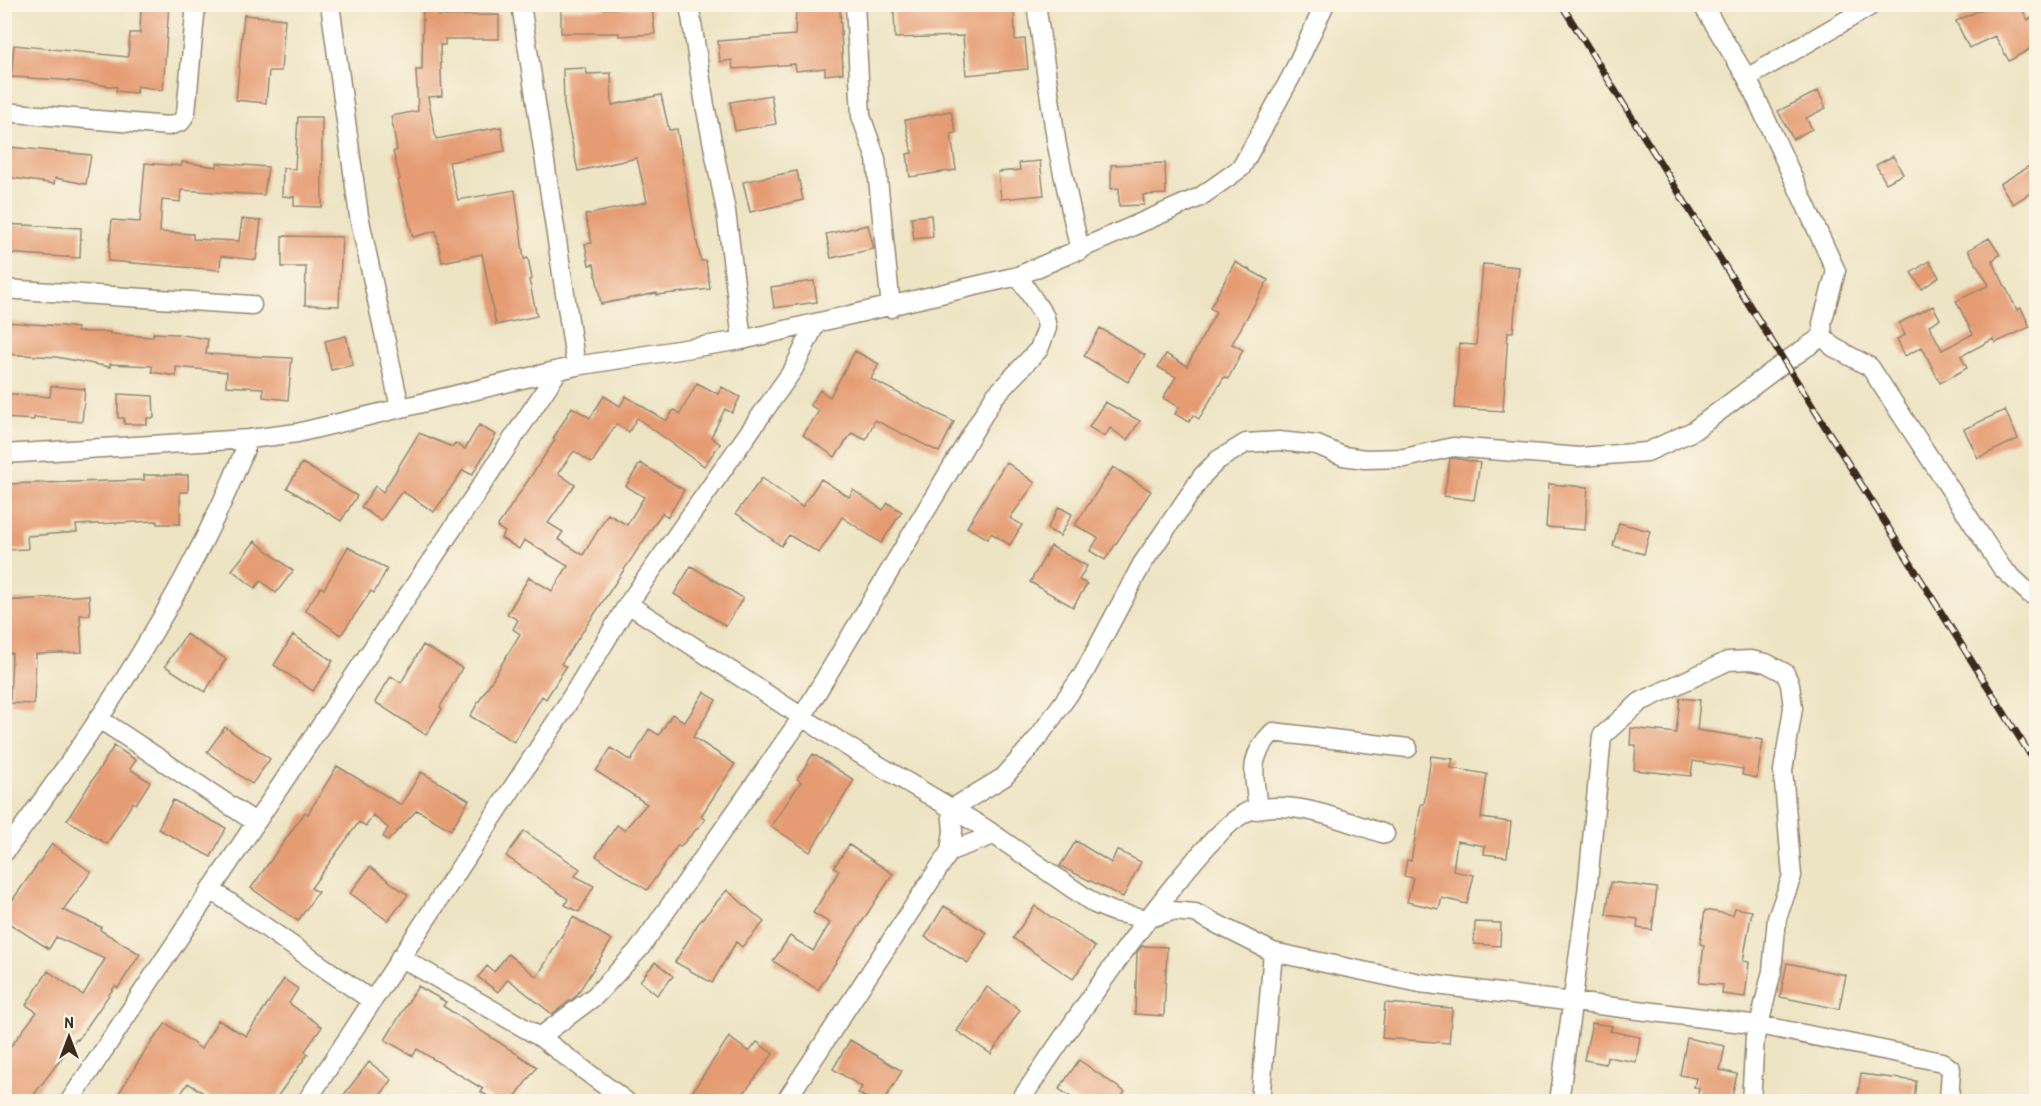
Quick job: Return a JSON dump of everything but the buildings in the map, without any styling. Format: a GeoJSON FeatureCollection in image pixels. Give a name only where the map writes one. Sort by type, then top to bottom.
{"type":"FeatureCollection","features":[{"type":"Feature","properties":{"kind":"street"},"geometry":{"type":"LineString","coordinates":[[4,112],[168,126],[181,122],[186,113],[196,4]]}},
{"type":"Feature","properties":{"kind":"street"},"geometry":{"type":"LineString","coordinates":[[330,4],[359,216],[400,408]]}},
{"type":"Feature","properties":{"kind":"street"},"geometry":{"type":"LineString","coordinates":[[521,4],[576,366]]}},
{"type":"Feature","properties":{"kind":"street"},"geometry":{"type":"LineString","coordinates":[[689,4],[705,105],[726,211],[742,340]]}},
{"type":"Feature","properties":{"kind":"street"},"geometry":{"type":"LineString","coordinates":[[855,4],[861,116],[876,159],[891,308]]}},
{"type":"Feature","properties":{"kind":"street"},"geometry":{"type":"LineString","coordinates":[[1036,4],[1057,146],[1080,251]]}},
{"type":"Feature","properties":{"kind":"street"},"geometry":{"type":"LineString","coordinates":[[4,454],[249,439],[339,425],[576,366],[742,340],[891,308],[1018,276],[1200,197],[1241,168],[1291,77],[1324,4]]}},
{"type":"Feature","properties":{"kind":"street"},"geometry":{"type":"LineString","coordinates":[[1702,4],[1747,78],[1836,271],[1822,323],[1823,336],[1833,348],[1870,367],[2002,568],[2030,594],[2037,592]]}},
{"type":"Feature","properties":{"kind":"street"},"geometry":{"type":"LineString","coordinates":[[1747,78],[1874,4]]}},
{"type":"Feature","properties":{"kind":"street"},"geometry":{"type":"LineString","coordinates":[[540,1037],[595,996],[640,948],[802,717],[994,397],[1039,349],[1046,336],[1045,317],[1018,276]]}},
{"type":"Feature","properties":{"kind":"street"},"geometry":{"type":"LineString","coordinates":[[4,289],[252,306]]}},
{"type":"Feature","properties":{"kind":"street"},"geometry":{"type":"LineString","coordinates":[[306,1101],[563,711],[628,604],[793,370],[816,323]]}},
{"type":"Feature","properties":{"kind":"street"},"geometry":{"type":"LineString","coordinates":[[951,809],[1004,777],[1036,739],[1084,673],[1142,564],[1203,475],[1218,460],[1246,443],[1279,441],[1317,445],[1343,456],[1365,459],[1405,458],[1453,447],[1579,457],[1647,452],[1693,431],[1823,336]]}},
{"type":"Feature","properties":{"kind":"street"},"geometry":{"type":"LineString","coordinates":[[69,1101],[255,822],[421,580],[558,371]]}},
{"type":"Feature","properties":{"kind":"street"},"geometry":{"type":"LineString","coordinates":[[4,853],[98,718],[198,554],[219,514],[249,439]]}},
{"type":"Feature","properties":{"kind":"street"},"geometry":{"type":"LineString","coordinates":[[628,604],[802,717],[994,835],[1095,904],[1147,919],[1172,911],[1195,912],[1274,951],[1420,983],[1571,1004],[1759,1025],[1942,1062],[1951,1069],[1949,1101]]}},
{"type":"Feature","properties":{"kind":"street"},"geometry":{"type":"LineString","coordinates":[[1559,1101],[1587,893],[1602,736],[1640,702],[1728,661],[1751,660],[1766,663],[1785,674],[1790,684],[1793,708],[1783,771],[1792,876],[1777,918],[1772,971],[1755,1037],[1751,1101]]}},
{"type":"Feature","properties":{"kind":"street"},"geometry":{"type":"LineString","coordinates":[[98,718],[255,822]]}},
{"type":"Feature","properties":{"kind":"street"},"geometry":{"type":"LineString","coordinates":[[1258,810],[1254,757],[1260,746],[1273,732],[1408,748]]}},
{"type":"Feature","properties":{"kind":"street"},"geometry":{"type":"LineString","coordinates":[[1019,1101],[1147,919],[1225,826],[1250,811],[1284,808],[1316,812],[1385,834]]}},
{"type":"Feature","properties":{"kind":"street"},"geometry":{"type":"LineString","coordinates":[[785,1101],[950,851],[953,831],[951,809]]}},
{"type":"Feature","properties":{"kind":"street"},"geometry":{"type":"LineString","coordinates":[[950,851],[994,835]]}},
{"type":"Feature","properties":{"kind":"street"},"geometry":{"type":"LineString","coordinates":[[210,889],[371,1000]]}},
{"type":"Feature","properties":{"kind":"street"},"geometry":{"type":"LineString","coordinates":[[1260,1101],[1274,951]]}},
{"type":"Feature","properties":{"kind":"street"},"geometry":{"type":"LineString","coordinates":[[400,957],[540,1037],[627,1101]]}},
{"type":"Feature","properties":{"kind":"railway"},"geometry":{"type":"LineString","coordinates":[[1561,4],[2036,764]]}}]}
